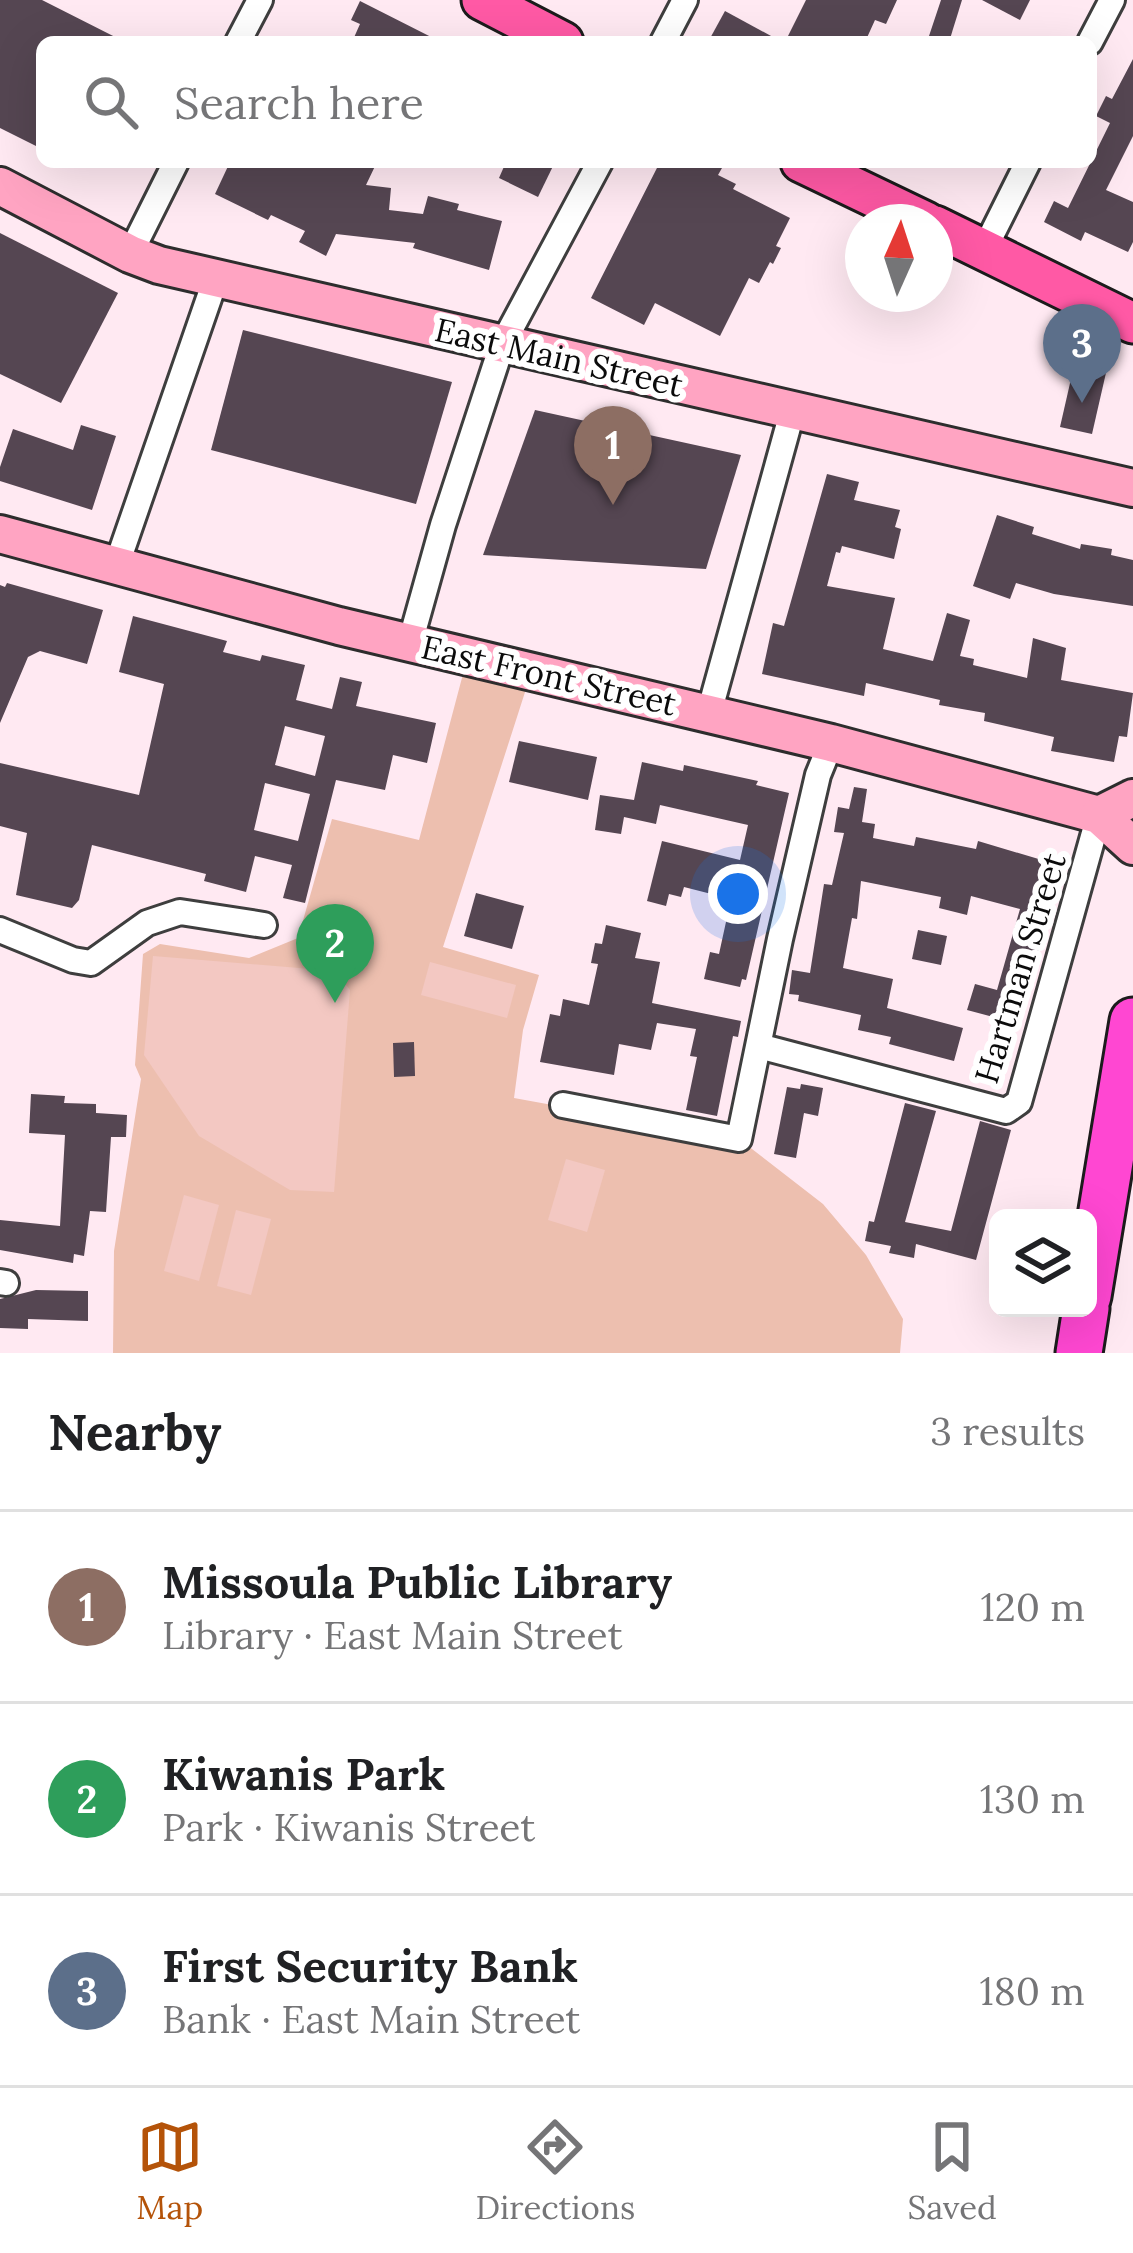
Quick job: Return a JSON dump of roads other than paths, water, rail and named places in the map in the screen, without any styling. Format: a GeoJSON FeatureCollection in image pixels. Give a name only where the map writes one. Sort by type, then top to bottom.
{"type":"FeatureCollection","features":[{"type":"Feature","properties":{"kind":"highway"},"geometry":{"type":"LineString","coordinates":[[1097,1241],[1133,1022]]}},
{"type":"Feature","properties":{"kind":"highway"},"geometry":{"type":"LineString","coordinates":[[1079,1353],[1085,1317]]}},
{"type":"Feature","properties":{"kind":"main road"},"geometry":{"type":"LineString","coordinates":[[482,0],[551,36]]}},
{"type":"Feature","properties":{"kind":"main road"},"geometry":{"type":"LineString","coordinates":[[814,168],[888,204]]}},
{"type":"Feature","properties":{"kind":"main road"},"geometry":{"type":"LineString","coordinates":[[953,235],[1133,323]]}},
{"type":"Feature","properties":{"kind":"street"},"geometry":{"type":"LineString","coordinates":[[241,36],[260,0]]}},
{"type":"Feature","properties":{"kind":"street"},"geometry":{"type":"LineString","coordinates":[[667,36],[685,0]]}},
{"type":"Feature","properties":{"kind":"street"},"geometry":{"type":"LineString","coordinates":[[1093,36],[1112,0]]}},
{"type":"Feature","properties":{"kind":"street"},"geometry":{"type":"LineString","coordinates":[[130,254],[173,168]]}},
{"type":"Feature","properties":{"kind":"street"},"geometry":{"type":"LineString","coordinates":[[410,643],[502,345],[597,168]]}},
{"type":"Feature","properties":{"kind":"street"},"geometry":{"type":"LineString","coordinates":[[984,250],[1025,168]]}},
{"type":"Feature","properties":{"kind":"street","name":"East Main Street"},"geometry":{"type":"LineString","coordinates":[[0,186],[130,254],[216,278],[1133,488]]}},
{"type":"Feature","properties":{"kind":"street"},"geometry":{"type":"LineString","coordinates":[[117,564],[216,278]]}},
{"type":"Feature","properties":{"kind":"street"},"geometry":{"type":"LineString","coordinates":[[709,713],[793,409]]}},
{"type":"Feature","properties":{"kind":"street","name":"East Front Street"},"geometry":{"type":"LineString","coordinates":[[0,534],[410,643],[831,742],[1099,815]]}},
{"type":"Feature","properties":{"kind":"street"},"geometry":{"type":"LineString","coordinates":[[563,1105],[739,1139],[818,775],[831,742]]}},
{"type":"Feature","properties":{"kind":"street"},"geometry":{"type":"LineString","coordinates":[[1133,798],[1099,815],[1133,846]]}},
{"type":"Feature","properties":{"kind":"street","name":"Hartman Street"},"geometry":{"type":"LineString","coordinates":[[759,1046],[1006,1111],[1019,1102],[1099,815]]}},
{"type":"Feature","properties":{"kind":"street"},"geometry":{"type":"LineString","coordinates":[[0,930],[92,963],[147,923],[180,912],[264,926]]}},
{"type":"Feature","properties":{"kind":"place","name":"First Security Bank"},"geometry":{"type":"Point","coordinates":[1082,403]}},
{"type":"Feature","properties":{"kind":"place","name":"Missoula Public Library"},"geometry":{"type":"Point","coordinates":[613,505]}},
{"type":"Feature","properties":{"kind":"place","name":"Kiwanis Park"},"geometry":{"type":"Point","coordinates":[335,1003]}}]}
